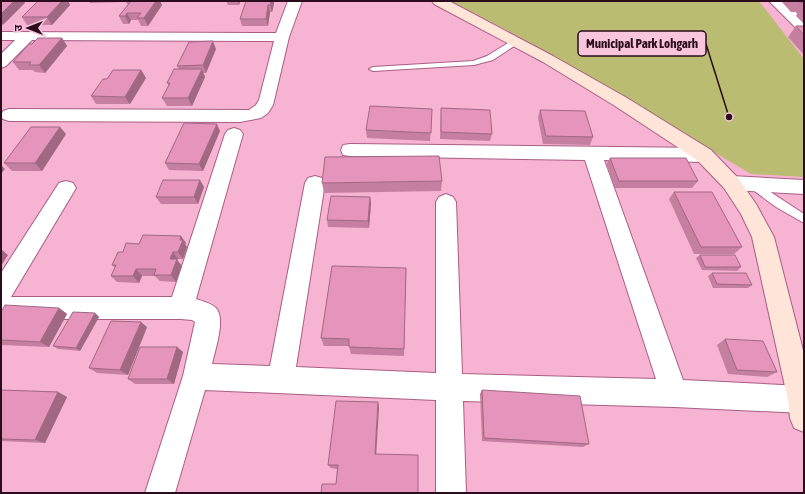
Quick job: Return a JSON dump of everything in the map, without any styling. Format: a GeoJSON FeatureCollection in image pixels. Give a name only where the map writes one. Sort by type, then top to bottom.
{"type":"FeatureCollection","features":[{"type":"Feature","properties":{"kind":"street"},"geometry":{"type":"LineString","coordinates":[[9,115],[247,116],[256,113],[264,108],[267,100],[282,37],[295,1]]}},
{"type":"Feature","properties":{"kind":"street"},"geometry":{"type":"LineString","coordinates":[[196,376],[450,387],[674,393],[803,409],[763,237],[749,210],[730,183],[704,155],[621,102],[516,42],[439,1]]}},
{"type":"Feature","properties":{"kind":"street"},"geometry":{"type":"LineString","coordinates":[[776,1],[804,28]]}},
{"type":"Feature","properties":{"kind":"street"},"geometry":{"type":"LineString","coordinates":[[1,36],[282,37]]}},
{"type":"Feature","properties":{"kind":"street"},"geometry":{"type":"LineString","coordinates":[[1,63],[28,36]]}},
{"type":"Feature","properties":{"kind":"street"},"geometry":{"type":"LineString","coordinates":[[181,308],[234,134]]}},
{"type":"Feature","properties":{"kind":"street"},"geometry":{"type":"LineString","coordinates":[[350,150],[593,155],[704,155]]}},
{"type":"Feature","properties":{"kind":"street"},"geometry":{"type":"LineString","coordinates":[[593,155],[674,393]]}},
{"type":"Feature","properties":{"kind":"street"},"geometry":{"type":"LineString","coordinates":[[281,380],[315,183]]}},
{"type":"Feature","properties":{"kind":"street"},"geometry":{"type":"LineString","coordinates":[[730,183],[804,187]]}},
{"type":"Feature","properties":{"kind":"street"},"geometry":{"type":"LineString","coordinates":[[1,293],[66,188]]}},
{"type":"Feature","properties":{"kind":"street"},"geometry":{"type":"LineString","coordinates":[[446,202],[452,493]]}},
{"type":"Feature","properties":{"kind":"street"},"geometry":{"type":"LineString","coordinates":[[1,308],[192,308],[201,311],[208,317],[207,328],[196,376],[160,493]]}},
{"type":"Feature","properties":{"kind":"lane"},"geometry":{"type":"LineString","coordinates":[[373,69],[474,63],[490,58],[516,42]]}},
{"type":"Feature","properties":{"kind":"lane"},"geometry":{"type":"LineString","coordinates":[[752,184],[804,219]]}},
{"type":"Feature","properties":{"kind":"green space"},"geometry":{"type":"Polygon","coordinates":[[[451,1],[759,1],[804,59],[804,177],[751,174],[529,42],[451,1]]]}},
{"type":"Feature","properties":{"kind":"building"},"geometry":{"type":"Polygon","coordinates":[[[1,1],[14,1],[1,14],[1,1]]]}},
{"type":"Feature","properties":{"kind":"building"},"geometry":{"type":"Polygon","coordinates":[[[38,1],[62,1],[47,17],[22,17],[38,1]]]}},
{"type":"Feature","properties":{"kind":"building"},"geometry":{"type":"Polygon","coordinates":[[[131,1],[156,1],[144,18],[137,18],[141,13],[127,13],[125,16],[119,16],[131,1]]]}},
{"type":"Feature","properties":{"kind":"building"},"geometry":{"type":"Polygon","coordinates":[[[246,1],[271,1],[270,5],[268,5],[266,19],[240,19],[246,1]]]}},
{"type":"Feature","properties":{"kind":"building"},"geometry":{"type":"Polygon","coordinates":[[[796,26],[804,26],[804,35],[796,26]]]}},
{"type":"Feature","properties":{"kind":"building"},"geometry":{"type":"Polygon","coordinates":[[[38,38],[62,38],[39,65],[29,65],[31,62],[13,62],[29,44],[32,44],[38,38]]]}},
{"type":"Feature","properties":{"kind":"building"},"geometry":{"type":"Polygon","coordinates":[[[213,41],[203,65],[177,66],[189,42],[213,41]]]}},
{"type":"Feature","properties":{"kind":"building"},"geometry":{"type":"Polygon","coordinates":[[[174,69],[202,69],[188,98],[162,98],[170,83],[167,83],[174,69]]]}},
{"type":"Feature","properties":{"kind":"building"},"geometry":{"type":"Polygon","coordinates":[[[113,70],[141,70],[125,97],[91,96],[103,79],[107,79],[113,70]]]}},
{"type":"Feature","properties":{"kind":"building"},"geometry":{"type":"Polygon","coordinates":[[[370,106],[432,109],[431,133],[366,130],[370,106]]]}},
{"type":"Feature","properties":{"kind":"building"},"geometry":{"type":"Polygon","coordinates":[[[441,108],[490,110],[492,134],[441,132],[441,108]]]}},
{"type":"Feature","properties":{"kind":"building"},"geometry":{"type":"Polygon","coordinates":[[[540,110],[585,111],[593,137],[546,136],[540,110]]]}},
{"type":"Feature","properties":{"kind":"building"},"geometry":{"type":"Polygon","coordinates":[[[184,123],[217,124],[199,164],[165,163],[184,123]]]}},
{"type":"Feature","properties":{"kind":"building"},"geometry":{"type":"Polygon","coordinates":[[[31,127],[60,127],[35,163],[4,163],[31,127]]]}},
{"type":"Feature","properties":{"kind":"building"},"geometry":{"type":"Polygon","coordinates":[[[439,156],[442,181],[322,183],[325,157],[439,156]]]}},
{"type":"Feature","properties":{"kind":"building"},"geometry":{"type":"Polygon","coordinates":[[[610,158],[686,158],[698,181],[619,181],[610,158]]]}},
{"type":"Feature","properties":{"kind":"building"},"geometry":{"type":"Polygon","coordinates":[[[163,180],[200,180],[194,197],[156,197],[163,180]]]}},
{"type":"Feature","properties":{"kind":"building"},"geometry":{"type":"Polygon","coordinates":[[[674,192],[712,192],[742,247],[701,247],[674,192]]]}},
{"type":"Feature","properties":{"kind":"building"},"geometry":{"type":"Polygon","coordinates":[[[331,196],[370,197],[368,221],[327,220],[331,196]]]}},
{"type":"Feature","properties":{"kind":"building"},"geometry":{"type":"Polygon","coordinates":[[[143,235],[181,236],[180,240],[183,240],[178,252],[173,252],[170,259],[177,259],[171,275],[154,275],[156,269],[136,269],[133,276],[111,276],[116,265],[112,265],[118,252],[123,252],[126,243],[139,244],[143,235]]]}},
{"type":"Feature","properties":{"kind":"building"},"geometry":{"type":"Polygon","coordinates":[[[700,255],[735,255],[741,267],[705,267],[700,255]]]}},
{"type":"Feature","properties":{"kind":"building"},"geometry":{"type":"Polygon","coordinates":[[[332,266],[406,268],[404,349],[349,347],[349,339],[321,338],[332,266]]]}},
{"type":"Feature","properties":{"kind":"building"},"geometry":{"type":"Polygon","coordinates":[[[712,273],[746,273],[752,285],[717,284],[712,273]]]}},
{"type":"Feature","properties":{"kind":"building"},"geometry":{"type":"Polygon","coordinates":[[[5,305],[59,308],[40,342],[1,340],[1,312],[5,305]]]}},
{"type":"Feature","properties":{"kind":"building"},"geometry":{"type":"Polygon","coordinates":[[[73,312],[95,313],[76,348],[53,346],[73,312]]]}},
{"type":"Feature","properties":{"kind":"building"},"geometry":{"type":"Polygon","coordinates":[[[111,321],[141,322],[120,370],[89,368],[111,321]]]}},
{"type":"Feature","properties":{"kind":"building"},"geometry":{"type":"Polygon","coordinates":[[[725,339],[763,341],[777,372],[737,370],[725,339]]]}},
{"type":"Feature","properties":{"kind":"building"},"geometry":{"type":"Polygon","coordinates":[[[140,347],[177,347],[167,379],[128,379],[140,347]]]}},
{"type":"Feature","properties":{"kind":"building"},"geometry":{"type":"Polygon","coordinates":[[[1,390],[58,392],[35,440],[1,439],[1,390]]]}},
{"type":"Feature","properties":{"kind":"building"},"geometry":{"type":"Polygon","coordinates":[[[482,390],[580,396],[589,444],[484,438],[482,390]]]}},
{"type":"Feature","properties":{"kind":"building"},"geometry":{"type":"Polygon","coordinates":[[[336,401],[378,402],[375,454],[418,455],[418,493],[321,493],[322,484],[336,484],[338,465],[328,465],[336,401]]]}},
{"type":"Feature","properties":{"kind":"place","name":"Municipal Park Lohgarh"},"geometry":{"type":"Point","coordinates":[729,117]}}]}
